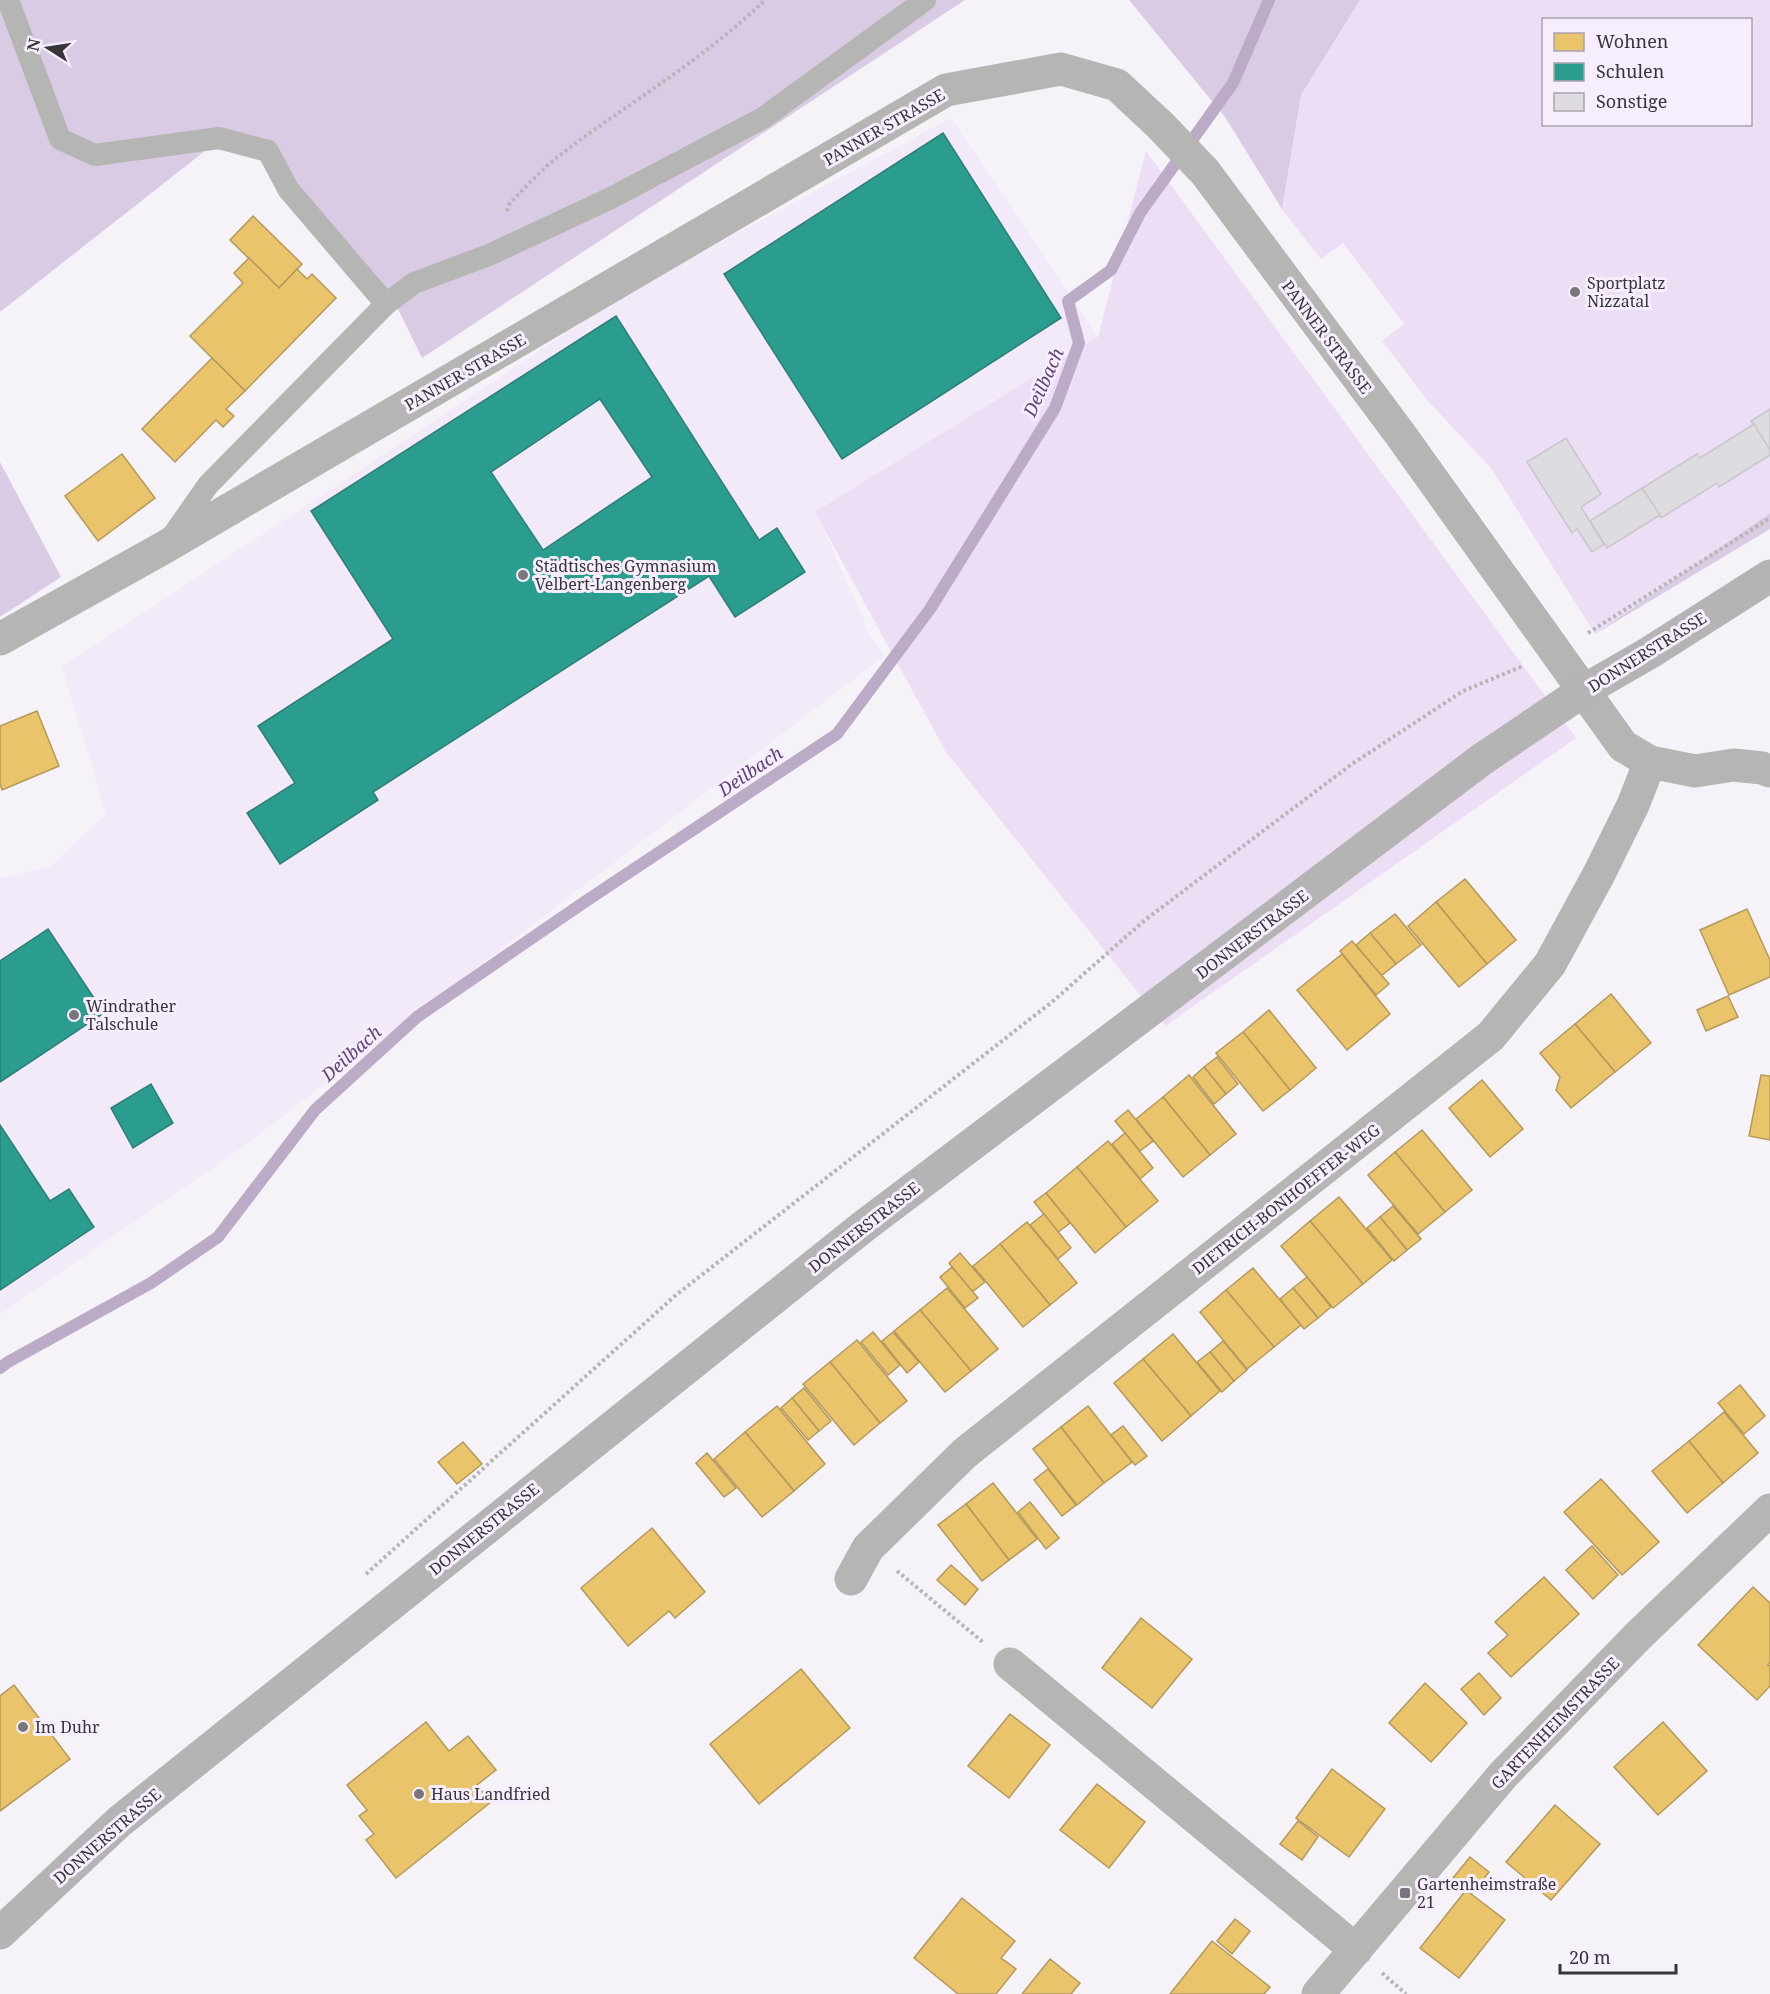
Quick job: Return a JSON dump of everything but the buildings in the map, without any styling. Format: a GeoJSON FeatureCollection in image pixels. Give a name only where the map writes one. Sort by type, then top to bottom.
{"type":"FeatureCollection","features":[{"type":"Feature","properties":{"kind":"main road","name":"DONNERSTRASSE"},"geometry":{"type":"LineString","coordinates":[[0,1933],[120,1821],[864,1226],[1481,760],[1583,691],[1649,653],[1770,576]]}},
{"type":"Feature","properties":{"kind":"street","name":"PANNER STRASSE"},"geometry":{"type":"LineString","coordinates":[[0,639],[165,547],[946,90],[1061,69],[1117,85],[1160,125],[1204,172],[1400,434],[1583,691]]}},
{"type":"Feature","properties":{"kind":"street"},"geometry":{"type":"LineString","coordinates":[[1583,691],[1623,746],[1650,762],[1695,771],[1734,765],[1770,771]]}},
{"type":"Feature","properties":{"kind":"street","name":"DIETRICH-BONHOEFFER-WEG"},"geometry":{"type":"LineString","coordinates":[[851,1579],[868,1548],[965,1453],[1491,1036],[1550,964],[1599,874],[1633,805],[1650,762]]}},
{"type":"Feature","properties":{"kind":"street","name":"GARTENHEIMSTRASSE"},"geometry":{"type":"LineString","coordinates":[[1318,1994],[1503,1775],[1638,1636],[1770,1510]]}},
{"type":"Feature","properties":{"kind":"street"},"geometry":{"type":"LineString","coordinates":[[1010,1664],[1356,1950]]}},
{"type":"Feature","properties":{"kind":"lane"},"geometry":{"type":"LineString","coordinates":[[8,0],[60,139],[95,155],[219,138],[268,151],[288,189],[386,304]]}},
{"type":"Feature","properties":{"kind":"lane","name":"PANNER STRASSE"},"geometry":{"type":"LineString","coordinates":[[165,547],[208,485],[386,304],[414,283],[489,255],[611,198],[763,118],[925,0]]}},
{"type":"Feature","properties":{"kind":"path"},"geometry":{"type":"LineString","coordinates":[[489,255],[510,203],[555,159],[675,73],[752,13],[765,0]]}},
{"type":"Feature","properties":{"kind":"path"},"geometry":{"type":"LineString","coordinates":[[365,1575],[676,1295],[1052,1002],[1145,920],[1352,764],[1463,691],[1556,653],[1770,518]]}},
{"type":"Feature","properties":{"kind":"path"},"geometry":{"type":"LineString","coordinates":[[868,1548],[1010,1664]]}},
{"type":"Feature","properties":{"kind":"shaded area"},"geometry":{"type":"Polygon","coordinates":[[[0,0],[965,0],[422,358],[399,311],[269,148],[224,136],[0,312],[0,0]]]}},
{"type":"Feature","properties":{"kind":"shaded area"},"geometry":{"type":"Polygon","coordinates":[[[1129,0],[1360,0],[1301,95],[1282,209],[1225,117],[1129,0]]]}},
{"type":"Feature","properties":{"kind":"shaded area","name":"Sportplatz Nizzatal"},"geometry":{"type":"Polygon","coordinates":[[[1360,0],[1770,0],[1770,513],[1595,634],[1491,468],[1428,401],[1382,341],[1404,324],[1343,243],[1321,259],[1282,209],[1301,95],[1360,0]]]}},
{"type":"Feature","properties":{"kind":"shaded area","name":"Städtisches Gymnasium Velbert-Langenberg"},"geometry":{"type":"Polygon","coordinates":[[[951,118],[1098,337],[816,512],[871,637],[884,656],[237,1151],[0,1314],[0,878],[51,866],[106,814],[62,667],[630,291],[951,118]]]}},
{"type":"Feature","properties":{"kind":"shaded area"},"geometry":{"type":"Polygon","coordinates":[[[1146,151],[1576,738],[1165,1026],[946,752],[815,512],[1098,337],[1146,151]]]}},
{"type":"Feature","properties":{"kind":"shaded area"},"geometry":{"type":"Polygon","coordinates":[[[0,462],[61,577],[0,617],[0,462]]]}},
{"type":"Feature","properties":{"kind":"shaded area"},"geometry":{"type":"Polygon","coordinates":[[[1770,513],[1770,529],[1595,634],[1770,513]]]}},
{"type":"Feature","properties":{"kind":"waterway","name":"Deilbach"},"geometry":{"type":"LineString","coordinates":[[0,1368],[151,1283],[218,1237],[315,1110],[417,1017],[837,734],[930,609],[1055,408],[1079,343],[1068,301],[1111,270],[1140,213],[1233,83],[1269,0]]}},
{"type":"Feature","properties":{"kind":"place","name":"Sportplatz Nizzatal"},"geometry":{"type":"Point","coordinates":[1575,292]}},
{"type":"Feature","properties":{"kind":"place","name":"Städtisches Gymnasium Velbert-Langenberg"},"geometry":{"type":"Point","coordinates":[523,575]}},
{"type":"Feature","properties":{"kind":"place","name":"Windrather Talschule"},"geometry":{"type":"Point","coordinates":[74,1015]}},
{"type":"Feature","properties":{"kind":"place","name":"Im Duhr"},"geometry":{"type":"Point","coordinates":[23,1727]}},
{"type":"Feature","properties":{"kind":"place","name":"Haus Landfried"},"geometry":{"type":"Point","coordinates":[419,1794]}},
{"type":"Feature","properties":{"kind":"place","name":"Gartenheimstraße 21"},"geometry":{"type":"Point","coordinates":[1405,1893]}}]}
